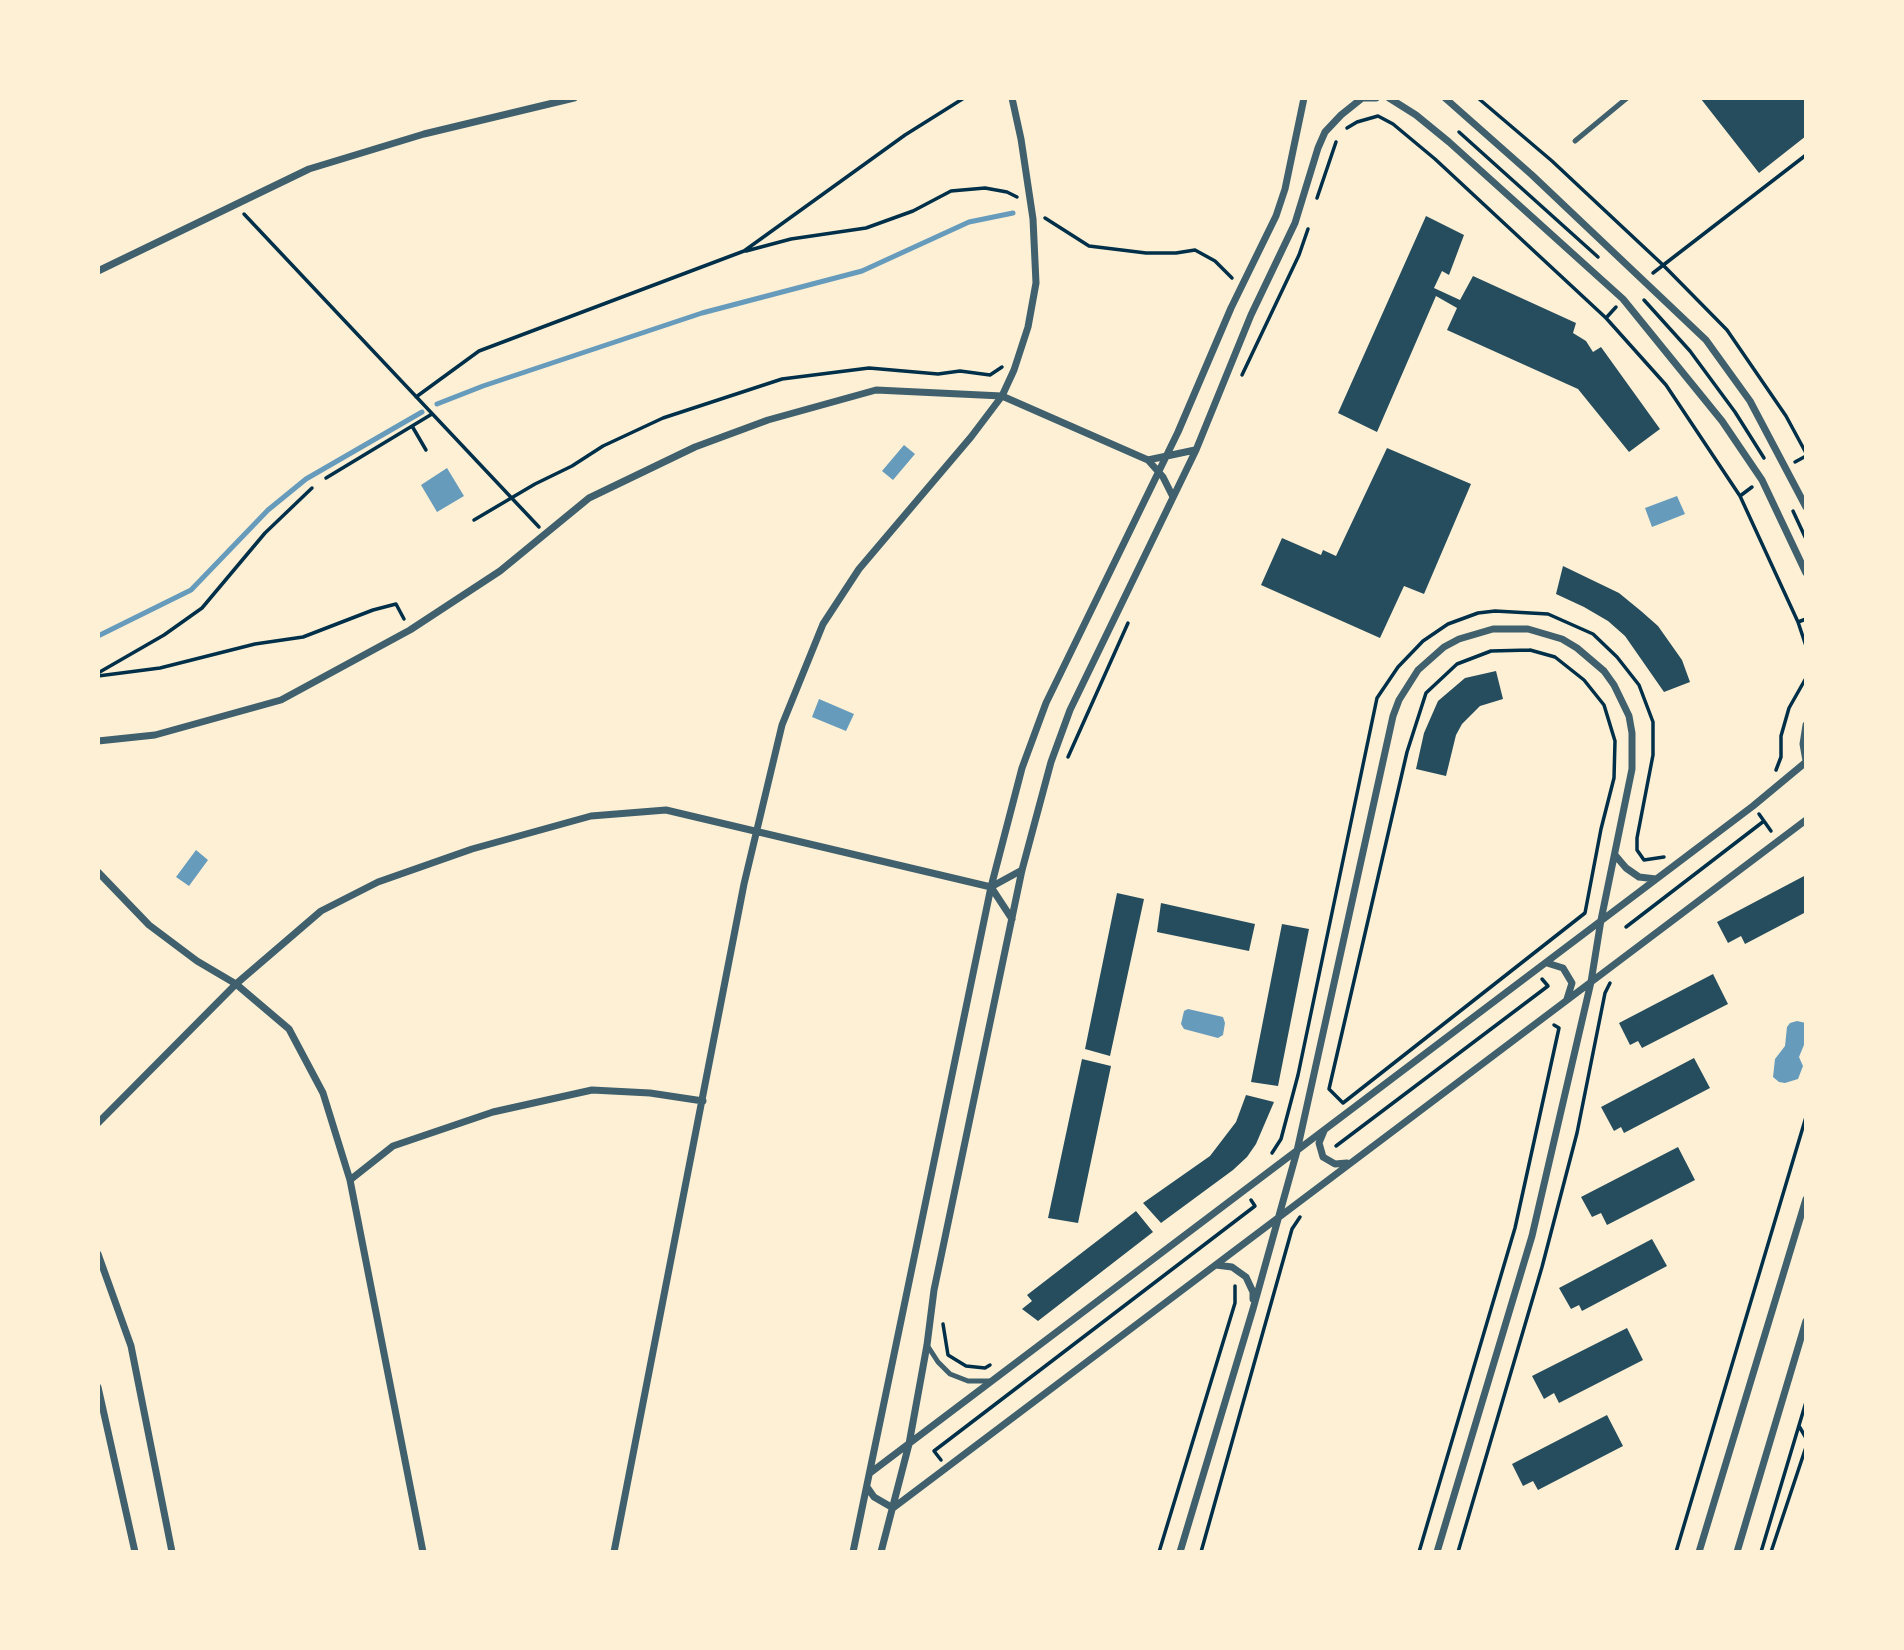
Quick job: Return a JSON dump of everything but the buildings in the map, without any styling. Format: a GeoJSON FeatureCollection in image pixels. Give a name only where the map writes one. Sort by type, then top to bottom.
{"type":"FeatureCollection","features":[{"type":"Feature","properties":{"kind":"street"},"geometry":{"type":"LineString","coordinates":[[98,271],[309,169],[424,134],[574,98]]}},
{"type":"Feature","properties":{"kind":"street"},"geometry":{"type":"LineString","coordinates":[[614,1552],[744,884],[782,725],[823,624],[859,569],[971,437],[1002,396],[1028,327],[1036,283],[1031,208],[1012,98]]}},
{"type":"Feature","properties":{"kind":"street"},"geometry":{"type":"LineString","coordinates":[[853,1552],[991,887],[1022,768],[1046,703],[1165,458],[1241,286],[1276,216],[1285,189],[1304,98]]}},
{"type":"Feature","properties":{"kind":"street"},"geometry":{"type":"LineString","coordinates":[[881,1552],[909,1444],[934,1290],[1039,800],[1070,710],[1196,450],[1251,315],[1295,223],[1325,132],[1359,98],[1376,98]]}},
{"type":"Feature","properties":{"kind":"street"},"geometry":{"type":"LineString","coordinates":[[1389,98],[1450,142],[1623,299],[1722,421],[1762,480],[1806,573]]}},
{"type":"Feature","properties":{"kind":"street"},"geometry":{"type":"LineString","coordinates":[[1446,98],[1468,121],[1532,175],[1706,340],[1750,401],[1806,507]]}},
{"type":"Feature","properties":{"kind":"street"},"geometry":{"type":"LineString","coordinates":[[98,741],[155,735],[281,700],[410,630],[500,571],[589,498],[695,447],[768,420],[876,390],[1002,396],[1148,460],[1158,471],[1173,497]]}},
{"type":"Feature","properties":{"kind":"street"},"geometry":{"type":"LineString","coordinates":[[1148,460],[1196,450]]}},
{"type":"Feature","properties":{"kind":"street"},"geometry":{"type":"LineString","coordinates":[[1180,1552],[1297,1151],[1393,716],[1407,684],[1430,658],[1452,643],[1493,629],[1528,629],[1562,639],[1591,658],[1604,671],[1629,716],[1634,751],[1591,982],[1532,1236],[1437,1552]]}},
{"type":"Feature","properties":{"kind":"street"},"geometry":{"type":"LineString","coordinates":[[870,1473],[1753,806],[1806,762],[1803,744],[1806,725]]}},
{"type":"Feature","properties":{"kind":"street"},"geometry":{"type":"LineString","coordinates":[[98,1123],[236,984],[321,911],[378,882],[472,849],[591,816],[666,810],[991,887],[1023,870]]}},
{"type":"Feature","properties":{"kind":"street"},"geometry":{"type":"LineString","coordinates":[[893,1508],[1806,820]]}},
{"type":"Feature","properties":{"kind":"street"},"geometry":{"type":"LineString","coordinates":[[1615,855],[1626,868],[1639,877],[1657,879]]}},
{"type":"Feature","properties":{"kind":"street"},"geometry":{"type":"LineString","coordinates":[[98,872],[149,925],[198,961],[236,984],[289,1029],[323,1093],[350,1180],[424,1552]]}},
{"type":"Feature","properties":{"kind":"street"},"geometry":{"type":"LineString","coordinates":[[991,887],[1012,919]]}},
{"type":"Feature","properties":{"kind":"street"},"geometry":{"type":"LineString","coordinates":[[1547,963],[1563,968],[1572,983],[1567,1000]]}},
{"type":"Feature","properties":{"kind":"street"},"geometry":{"type":"LineString","coordinates":[[350,1180],[393,1146],[493,1112],[592,1090],[650,1093],[703,1101]]}},
{"type":"Feature","properties":{"kind":"street"},"geometry":{"type":"LineString","coordinates":[[1325,1130],[1319,1143],[1323,1157],[1335,1164],[1349,1163]]}},
{"type":"Feature","properties":{"kind":"street"},"geometry":{"type":"LineString","coordinates":[[1699,1552],[1806,1199]]}},
{"type":"Feature","properties":{"kind":"street"},"geometry":{"type":"LineString","coordinates":[[98,1254],[131,1346],[172,1552]]}},
{"type":"Feature","properties":{"kind":"street"},"geometry":{"type":"LineString","coordinates":[[1215,1265],[1232,1267],[1246,1277],[1254,1292],[1253,1309]]}},
{"type":"Feature","properties":{"kind":"street"},"geometry":{"type":"LineString","coordinates":[[1737,1552],[1806,1321]]}},
{"type":"Feature","properties":{"kind":"street"},"geometry":{"type":"LineString","coordinates":[[98,1387],[135,1552]]}},
{"type":"Feature","properties":{"kind":"street"},"geometry":{"type":"LineString","coordinates":[[867,1487],[874,1497],[893,1508]]}},
{"type":"Feature","properties":{"kind":"lane"},"geometry":{"type":"LineString","coordinates":[[1575,141],[1627,98]]}},
{"type":"Feature","properties":{"kind":"lane"},"geometry":{"type":"LineString","coordinates":[[927,1345],[938,1363],[950,1374],[968,1381],[992,1381]]}},
{"type":"Feature","properties":{"kind":"path"},"geometry":{"type":"LineString","coordinates":[[744,251],[905,135],[964,98]]}},
{"type":"Feature","properties":{"kind":"path"},"geometry":{"type":"LineString","coordinates":[[1478,98],[1552,161],[1663,265],[1727,330],[1786,416],[1806,453]]}},
{"type":"Feature","properties":{"kind":"path"},"geometry":{"type":"LineString","coordinates":[[1434,159],[1468,121],[1489,108]]}},
{"type":"Feature","properties":{"kind":"path"},"geometry":{"type":"LineString","coordinates":[[1343,132],[1357,121],[1377,116],[1394,124],[1606,318],[1666,385],[1740,496],[1798,622],[1806,646]]}},
{"type":"Feature","properties":{"kind":"path"},"geometry":{"type":"LineString","coordinates":[[1315,204],[1337,138]]}},
{"type":"Feature","properties":{"kind":"path"},"geometry":{"type":"LineString","coordinates":[[1643,280],[1806,155]]}},
{"type":"Feature","properties":{"kind":"path"},"geometry":{"type":"LineString","coordinates":[[416,397],[479,351],[744,251],[792,239],[866,229],[913,211],[951,191],[985,188],[1021,199],[1089,246],[1146,253],[1195,250],[1214,261],[1241,286]]}},
{"type":"Feature","properties":{"kind":"path"},"geometry":{"type":"LineString","coordinates":[[236,205],[545,534]]}},
{"type":"Feature","properties":{"kind":"path"},"geometry":{"type":"LineString","coordinates":[[1240,378],[1299,255],[1311,217]]}},
{"type":"Feature","properties":{"kind":"path"},"geometry":{"type":"LineString","coordinates":[[1606,318],[1623,299]]}},
{"type":"Feature","properties":{"kind":"path"},"geometry":{"type":"LineString","coordinates":[[474,520],[603,446],[663,418],[782,379],[869,368],[938,374],[960,371],[990,375],[1000,367],[1015,367]]}},
{"type":"Feature","properties":{"kind":"path"},"geometry":{"type":"LineString","coordinates":[[327,478],[432,414]]}},
{"type":"Feature","properties":{"kind":"path"},"geometry":{"type":"LineString","coordinates":[[412,426],[426,450]]}},
{"type":"Feature","properties":{"kind":"path"},"geometry":{"type":"LineString","coordinates":[[98,675],[164,635],[202,608],[265,533],[312,488]]}},
{"type":"Feature","properties":{"kind":"path"},"geometry":{"type":"LineString","coordinates":[[98,675],[160,668],[255,644],[303,637],[396,604],[410,630]]}},
{"type":"Feature","properties":{"kind":"path"},"geometry":{"type":"LineString","coordinates":[[1263,1160],[1272,1153],[1281,1139],[1297,1078],[1377,698],[1398,667],[1423,641],[1448,624],[1478,613],[1495,611],[1548,614],[1593,634],[1617,657],[1639,685],[1653,722],[1653,755],[1637,850],[1644,860],[1662,858],[1673,850]]}},
{"type":"Feature","properties":{"kind":"path"},"geometry":{"type":"LineString","coordinates":[[1798,622],[1806,619]]}},
{"type":"Feature","properties":{"kind":"path"},"geometry":{"type":"LineString","coordinates":[[1067,758],[1128,623]]}},
{"type":"Feature","properties":{"kind":"path"},"geometry":{"type":"LineString","coordinates":[[1530,650],[1555,657],[1584,680],[1604,705],[1615,741],[1615,778],[1601,829],[1585,914],[1523,964],[1343,1103],[1329,1089],[1406,752],[1426,693],[1457,664],[1491,651],[1530,650]]}},
{"type":"Feature","properties":{"kind":"path"},"geometry":{"type":"LineString","coordinates":[[1776,770],[1781,757],[1781,736],[1789,708],[1806,678]]}},
{"type":"Feature","properties":{"kind":"path"},"geometry":{"type":"LineString","coordinates":[[1626,927],[1764,821]]}},
{"type":"Feature","properties":{"kind":"path"},"geometry":{"type":"LineString","coordinates":[[1336,1146],[1548,986],[1536,971],[1523,964]]}},
{"type":"Feature","properties":{"kind":"path"},"geometry":{"type":"LineString","coordinates":[[1458,1552],[1542,1267],[1577,1133],[1605,993],[1610,983],[1619,976]]}},
{"type":"Feature","properties":{"kind":"path"},"geometry":{"type":"LineString","coordinates":[[1419,1552],[1515,1228],[1559,1028],[1555,1024],[1544,1032]]}},
{"type":"Feature","properties":{"kind":"path"},"geometry":{"type":"LineString","coordinates":[[1676,1552],[1806,1117]]}},
{"type":"Feature","properties":{"kind":"path"},"geometry":{"type":"LineString","coordinates":[[947,1467],[934,1451],[1255,1206],[1244,1191]]}},
{"type":"Feature","properties":{"kind":"path"},"geometry":{"type":"LineString","coordinates":[[1201,1552],[1292,1229],[1301,1215]]}},
{"type":"Feature","properties":{"kind":"path"},"geometry":{"type":"LineString","coordinates":[[1159,1552],[1236,1303],[1236,1288],[1231,1280]]}},
{"type":"Feature","properties":{"kind":"path"},"geometry":{"type":"LineString","coordinates":[[943,1321],[948,1355],[966,1366],[985,1368],[994,1364]]}},
{"type":"Feature","properties":{"kind":"path"},"geometry":{"type":"LineString","coordinates":[[1760,1552],[1806,1402]]}},
{"type":"Feature","properties":{"kind":"path"},"geometry":{"type":"LineString","coordinates":[[1799,1426],[1806,1438]]}},
{"type":"Feature","properties":{"kind":"path"},"geometry":{"type":"LineString","coordinates":[[1771,1552],[1806,1447]]}},
{"type":"Feature","properties":{"kind":"water"},"geometry":{"type":"Polygon","coordinates":[[[904,445],[915,454],[893,480],[882,471],[904,445]]]}},
{"type":"Feature","properties":{"kind":"water"},"geometry":{"type":"Polygon","coordinates":[[[447,468],[464,496],[437,512],[421,485],[447,468]]]}},
{"type":"Feature","properties":{"kind":"water"},"geometry":{"type":"Polygon","coordinates":[[[1677,496],[1685,514],[1652,527],[1645,508],[1677,496]]]}},
{"type":"Feature","properties":{"kind":"water"},"geometry":{"type":"Polygon","coordinates":[[[819,699],[854,714],[846,731],[812,717],[819,699]]]}},
{"type":"Feature","properties":{"kind":"water"},"geometry":{"type":"Polygon","coordinates":[[[196,850],[208,860],[189,886],[176,877],[196,850]]]}},
{"type":"Feature","properties":{"kind":"water"},"geometry":{"type":"Polygon","coordinates":[[[1188,1009],[1223,1017],[1223,1035],[1218,1038],[1184,1029],[1181,1024],[1184,1011],[1188,1009]]]}},
{"type":"Feature","properties":{"kind":"water"},"geometry":{"type":"Polygon","coordinates":[[[1797,1021],[1806,1023],[1806,1040],[1799,1057],[1803,1066],[1798,1079],[1779,1082],[1773,1077],[1775,1059],[1785,1046],[1787,1027],[1797,1021]]]}},
{"type":"Feature","properties":{"kind":"waterway"},"geometry":{"type":"LineString","coordinates":[[437,404],[702,313],[862,271],[969,222],[1013,213]]}},
{"type":"Feature","properties":{"kind":"waterway"},"geometry":{"type":"LineString","coordinates":[[98,636],[191,590],[268,510],[306,479],[422,412]]}}]}
